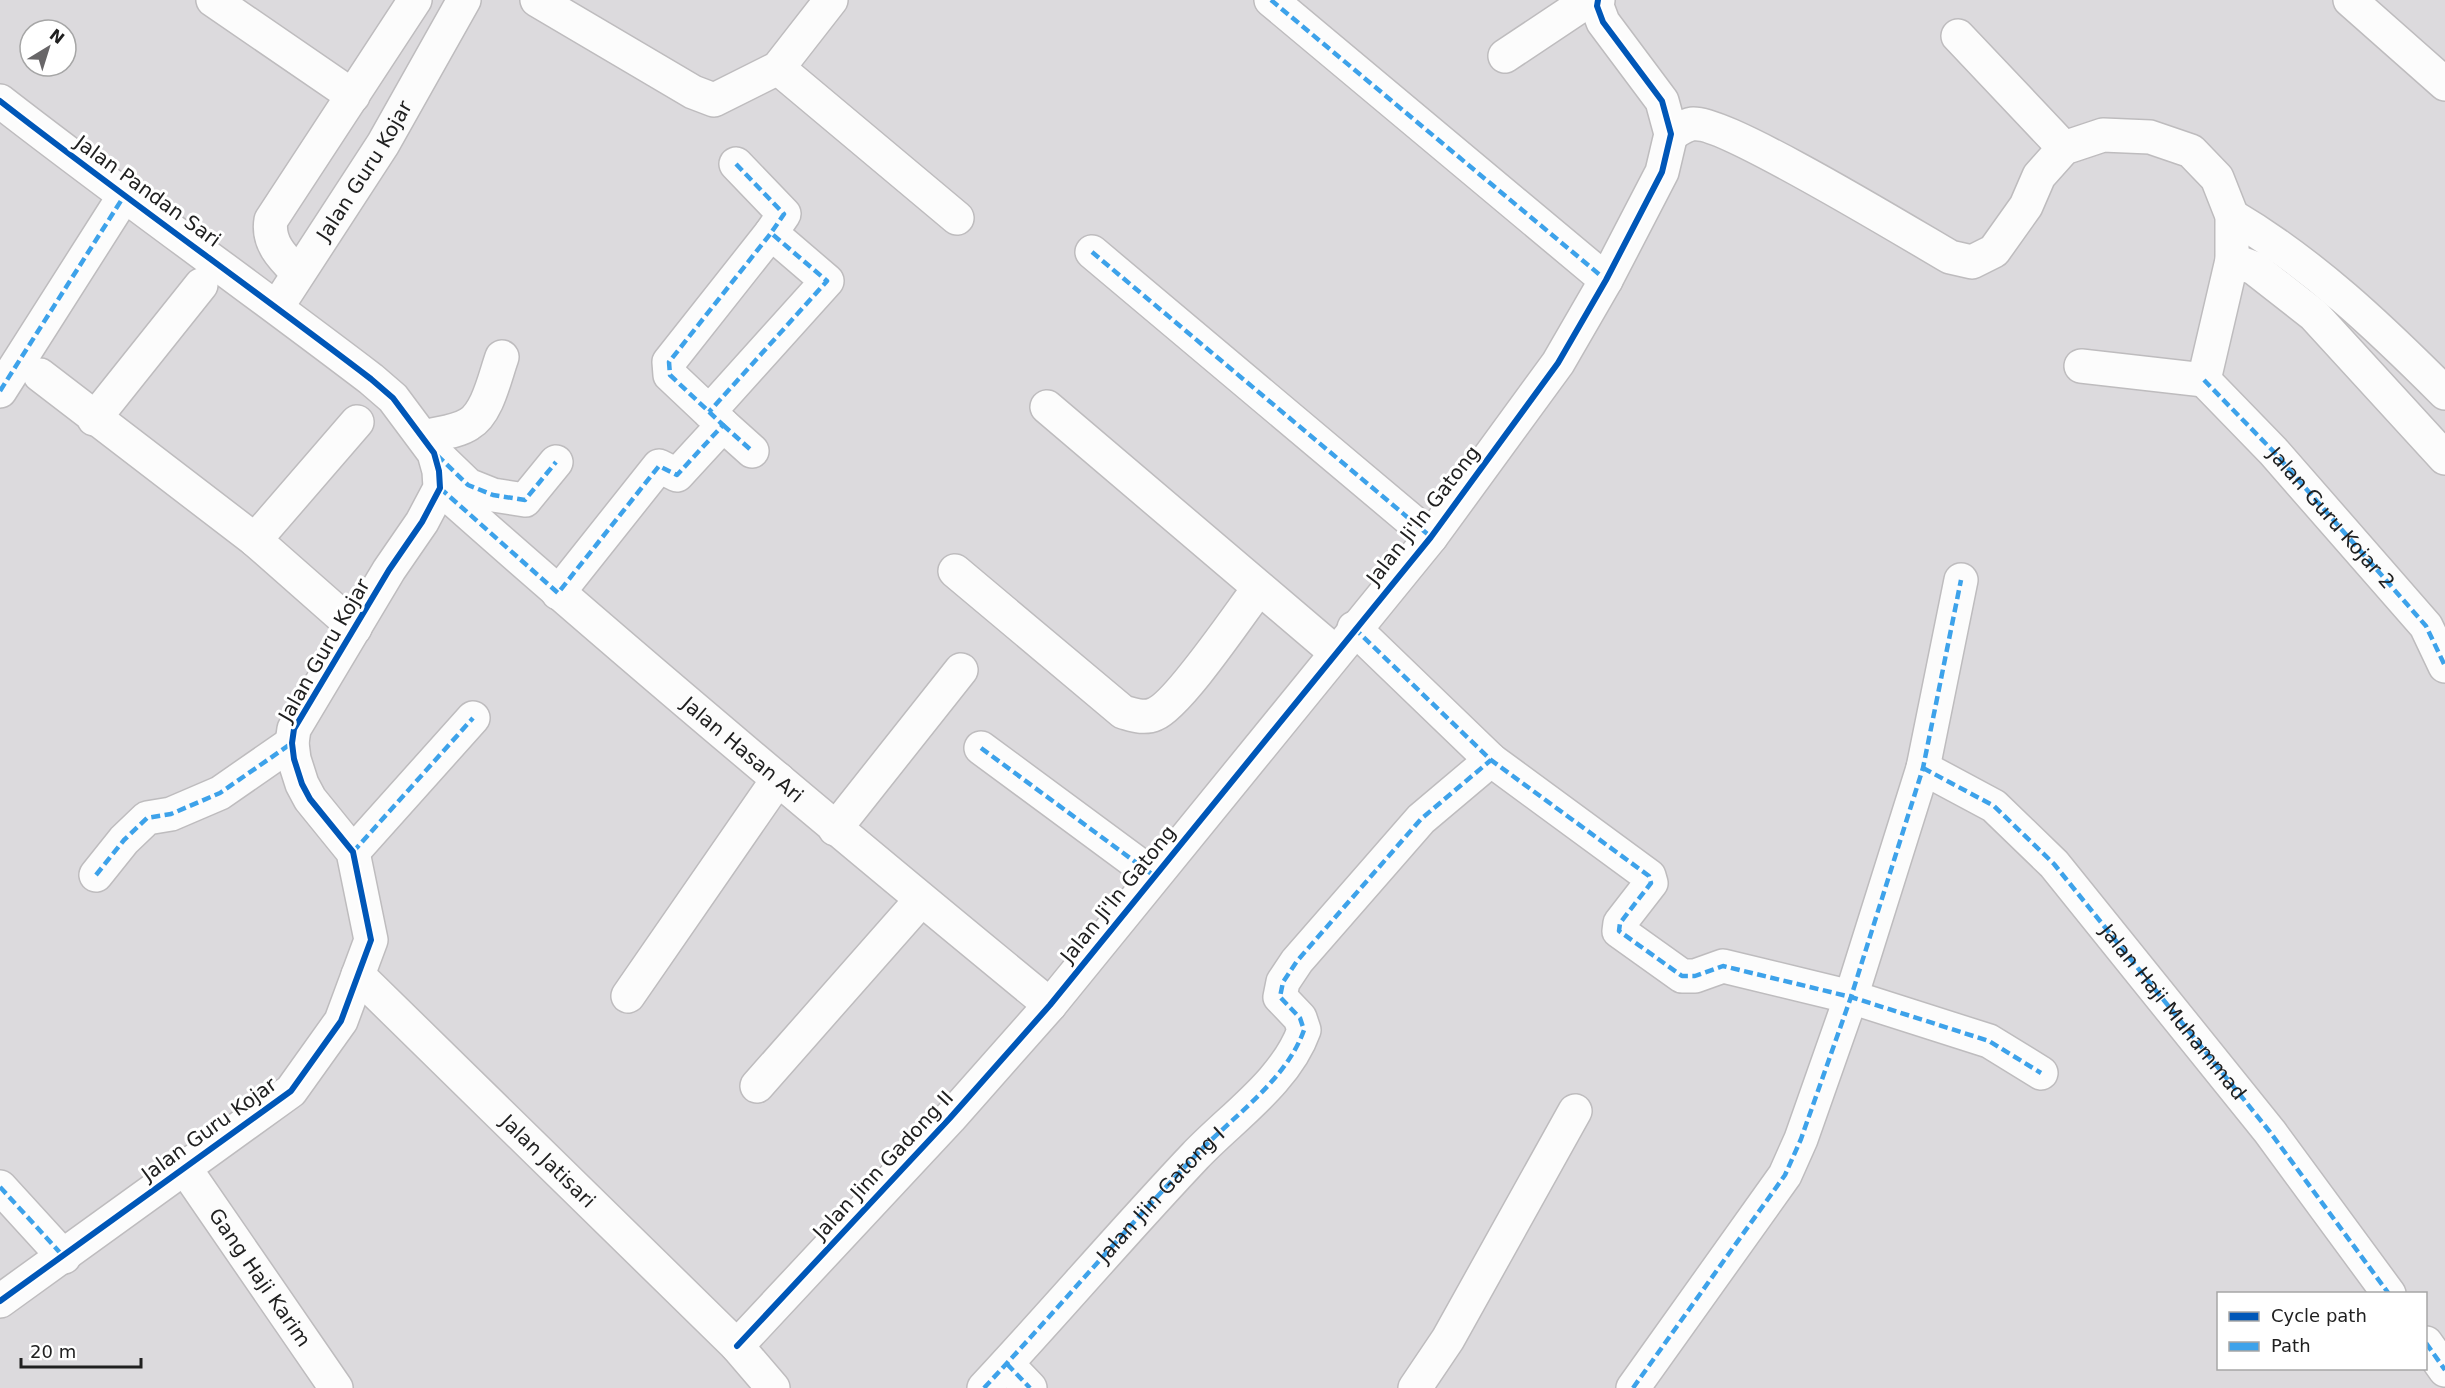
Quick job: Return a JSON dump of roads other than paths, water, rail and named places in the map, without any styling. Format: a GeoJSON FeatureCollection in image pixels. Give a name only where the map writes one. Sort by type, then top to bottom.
{"type":"FeatureCollection","features":[{"type":"Feature","properties":{"kind":"street"},"geometry":{"type":"LineString","coordinates":[[213,0],[353,96]]}},
{"type":"Feature","properties":{"kind":"street"},"geometry":{"type":"LineString","coordinates":[[298,273],[282,257],[271,238],[271,220],[414,0]]}},
{"type":"Feature","properties":{"kind":"street","name":"Jalan Guru Kojar"},"geometry":{"type":"LineString","coordinates":[[277,307],[382,144],[464,0]]}},
{"type":"Feature","properties":{"kind":"street"},"geometry":{"type":"LineString","coordinates":[[537,0],[704,98],[714,100],[778,68],[831,0]]}},
{"type":"Feature","properties":{"kind":"street"},"geometry":{"type":"LineString","coordinates":[[1271,0],[1606,280]]}},
{"type":"Feature","properties":{"kind":"street"},"geometry":{"type":"LineString","coordinates":[[1505,56],[1589,0]]}},
{"type":"Feature","properties":{"kind":"street","name":"Jalan Ji'ln Gatong"},"geometry":{"type":"LineString","coordinates":[[1050,1005],[1153,875],[1431,537],[1558,363],[1606,280],[1662,172],[1671,134],[1662,101],[1603,21],[1597,6],[1598,0]]}},
{"type":"Feature","properties":{"kind":"street"},"geometry":{"type":"LineString","coordinates":[[2350,0],[2445,84]]}},
{"type":"Feature","properties":{"kind":"street"},"geometry":{"type":"LineString","coordinates":[[1958,36],[2064,148]]}},
{"type":"Feature","properties":{"kind":"street"},"geometry":{"type":"LineString","coordinates":[[778,68],[957,218]]}},
{"type":"Feature","properties":{"kind":"street","name":"Jalan Pandan Sari"},"geometry":{"type":"LineString","coordinates":[[0,101],[124,196],[277,307]]}},
{"type":"Feature","properties":{"kind":"street"},"geometry":{"type":"LineString","coordinates":[[1671,134],[1692,124],[1722,131],[1782,161],[1950,257],[1972,262],[1994,251],[2026,206],[2039,176],[2064,148],[2103,135],[2150,137],[2191,151],[2217,178],[2232,216],[2232,260],[2204,380],[2081,366]]}},
{"type":"Feature","properties":{"kind":"street"},"geometry":{"type":"LineString","coordinates":[[736,164],[784,214],[669,362],[670,375],[752,451]]}},
{"type":"Feature","properties":{"kind":"street"},"geometry":{"type":"LineString","coordinates":[[0,391],[124,196]]}},
{"type":"Feature","properties":{"kind":"street"},"geometry":{"type":"LineString","coordinates":[[2232,216],[2276,242],[2381,329],[2445,393]]}},
{"type":"Feature","properties":{"kind":"street"},"geometry":{"type":"LineString","coordinates":[[558,593],[659,466],[677,475],[716,418],[827,281],[771,233]]}},
{"type":"Feature","properties":{"kind":"street"},"geometry":{"type":"LineString","coordinates":[[1092,252],[1431,537]]}},
{"type":"Feature","properties":{"kind":"street"},"geometry":{"type":"LineString","coordinates":[[2232,260],[2254,268],[2314,315],[2445,458]]}},
{"type":"Feature","properties":{"kind":"street"},"geometry":{"type":"LineString","coordinates":[[94,419],[201,285]]}},
{"type":"Feature","properties":{"kind":"street"},"geometry":{"type":"LineString","coordinates":[[277,307],[371,378],[393,398],[429,445],[468,485],[494,495],[525,500],[556,462]]}},
{"type":"Feature","properties":{"kind":"street"},"geometry":{"type":"LineString","coordinates":[[429,445],[474,421],[494,388],[502,357]]}},
{"type":"Feature","properties":{"kind":"street"},"geometry":{"type":"LineString","coordinates":[[40,375],[94,419],[255,540],[355,628]]}},
{"type":"Feature","properties":{"kind":"street","name":"Jalan Guru Kojar 2"},"geometry":{"type":"LineString","coordinates":[[2204,380],[2273,451],[2426,626],[2445,666]]}},
{"type":"Feature","properties":{"kind":"street"},"geometry":{"type":"LineString","coordinates":[[1047,407],[1259,588],[1345,640],[1491,760],[1649,876],[1651,883],[1620,923],[1619,931],[1682,976],[1695,976],[1723,966],[1851,997],[1989,1041],[2041,1073]]}},
{"type":"Feature","properties":{"kind":"street"},"geometry":{"type":"LineString","coordinates":[[255,540],[357,422]]}},
{"type":"Feature","properties":{"kind":"street"},"geometry":{"type":"LineString","coordinates":[[429,445],[440,471],[440,488]]}},
{"type":"Feature","properties":{"kind":"street","name":"Jalan Guru Kojar"},"geometry":{"type":"LineString","coordinates":[[0,1302],[291,1091],[342,1021],[371,940],[353,852],[310,799],[302,784],[292,743],[294,729],[389,570],[422,522],[440,488]]}},
{"type":"Feature","properties":{"kind":"street","name":"Jalan Hasan Ari"},"geometry":{"type":"LineString","coordinates":[[440,488],[558,593],[835,829],[1050,1005]]}},
{"type":"Feature","properties":{"kind":"street"},"geometry":{"type":"LineString","coordinates":[[955,571],[1123,712],[1138,717],[1155,714],[1175,699],[1259,588]]}},
{"type":"Feature","properties":{"kind":"street"},"geometry":{"type":"LineString","coordinates":[[1633,1388],[1785,1175],[1801,1139],[1851,997],[1923,768],[1961,580]]}},
{"type":"Feature","properties":{"kind":"street"},"geometry":{"type":"LineString","coordinates":[[835,829],[960,670]]}},
{"type":"Feature","properties":{"kind":"street"},"geometry":{"type":"LineString","coordinates":[[353,852],[473,718]]}},
{"type":"Feature","properties":{"kind":"street"},"geometry":{"type":"LineString","coordinates":[[96,875],[124,840],[147,818],[171,814],[220,793],[292,743]]}},
{"type":"Feature","properties":{"kind":"street"},"geometry":{"type":"LineString","coordinates":[[981,748],[1153,875]]}},
{"type":"Feature","properties":{"kind":"street","name":"Jalan Jiin Gatong I"},"geometry":{"type":"LineString","coordinates":[[984,1388],[1195,1155],[1272,1080],[1299,1044],[1304,1030],[1299,1018],[1280,997],[1283,982],[1297,961],[1421,819],[1491,760]]}},
{"type":"Feature","properties":{"kind":"street","name":"Jalan Haji Muhammad"},"geometry":{"type":"LineString","coordinates":[[1923,768],[1994,806],[2054,864],[2270,1132],[2388,1292]]}},
{"type":"Feature","properties":{"kind":"street"},"geometry":{"type":"LineString","coordinates":[[628,996],[778,780]]}},
{"type":"Feature","properties":{"kind":"street"},"geometry":{"type":"LineString","coordinates":[[757,1086],[921,900]]}},
{"type":"Feature","properties":{"kind":"street","name":"Jalan Jatisari"},"geometry":{"type":"LineString","coordinates":[[358,975],[737,1346],[774,1388]]}},
{"type":"Feature","properties":{"kind":"street","name":"Jalan Jinn Gadong II"},"geometry":{"type":"LineString","coordinates":[[737,1346],[950,1118],[1050,1005]]}},
{"type":"Feature","properties":{"kind":"street"},"geometry":{"type":"LineString","coordinates":[[1415,1388],[1448,1339],[1575,1111]]}},
{"type":"Feature","properties":{"kind":"street","name":"Gang Haji Karim"},"geometry":{"type":"LineString","coordinates":[[184,1167],[336,1388]]}},
{"type":"Feature","properties":{"kind":"street"},"geometry":{"type":"LineString","coordinates":[[0,1187],[64,1257]]}},
{"type":"Feature","properties":{"kind":"street"},"geometry":{"type":"LineString","coordinates":[[2427,1344],[2445,1370]]}},
{"type":"Feature","properties":{"kind":"street"},"geometry":{"type":"LineString","coordinates":[[1007,1364],[1030,1388]]}}]}
